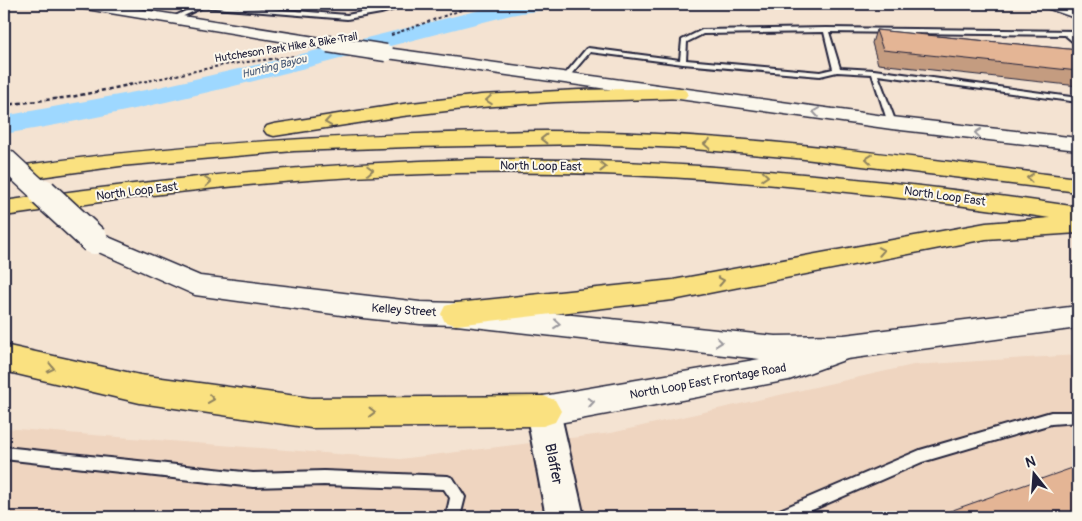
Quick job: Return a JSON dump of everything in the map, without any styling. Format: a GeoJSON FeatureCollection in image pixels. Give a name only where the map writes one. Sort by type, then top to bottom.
{"type":"FeatureCollection","features":[{"type":"Feature","properties":{"kind":"highway"},"geometry":{"type":"LineString","coordinates":[[4,175],[222,138],[435,106],[559,96],[678,94]]}},
{"type":"Feature","properties":{"kind":"highway"},"geometry":{"type":"LineString","coordinates":[[93,161],[207,150],[310,144],[449,139],[625,139],[759,147],[1078,184]]}},
{"type":"Feature","properties":{"kind":"highway","name":"North Loop East"},"geometry":{"type":"LineString","coordinates":[[4,210],[188,184],[307,174],[501,166],[635,168],[771,176],[923,192],[1078,215]]}},
{"type":"Feature","properties":{"kind":"highway"},"geometry":{"type":"LineString","coordinates":[[456,314],[673,290],[986,232],[1058,226],[1078,227]]}},
{"type":"Feature","properties":{"kind":"highway"},"geometry":{"type":"LineString","coordinates":[[4,358],[140,389],[311,413],[544,411]]}},
{"type":"Feature","properties":{"kind":"main road"},"geometry":{"type":"LineString","coordinates":[[80,4],[328,44],[388,44],[565,78],[678,94],[892,123],[1078,144]]}},
{"type":"Feature","properties":{"kind":"main road"},"geometry":{"type":"LineString","coordinates":[[1049,4],[1078,15]]}},
{"type":"Feature","properties":{"kind":"main road"},"geometry":{"type":"LineString","coordinates":[[1074,4],[1078,5]]}},
{"type":"Feature","properties":{"kind":"main road","name":"Kelley Street"},"geometry":{"type":"LineString","coordinates":[[4,158],[94,240],[195,284],[363,307],[420,313],[456,314],[775,348],[844,347]]}},
{"type":"Feature","properties":{"kind":"main road","name":"North Loop East Frontage Road"},"geometry":{"type":"LineString","coordinates":[[544,411],[789,367],[844,347],[1075,321]]}},
{"type":"Feature","properties":{"kind":"street","name":"Blaffer"},"geometry":{"type":"LineString","coordinates":[[544,411],[565,517]]}},
{"type":"Feature","properties":{"kind":"lane"},"geometry":{"type":"LineString","coordinates":[[192,4],[313,15],[347,16],[381,11],[408,4]]}},
{"type":"Feature","properties":{"kind":"lane"},"geometry":{"type":"LineString","coordinates":[[173,19],[204,4]]}},
{"type":"Feature","properties":{"kind":"lane"},"geometry":{"type":"LineString","coordinates":[[683,62],[684,41],[702,32],[1078,33]]}},
{"type":"Feature","properties":{"kind":"lane"},"geometry":{"type":"LineString","coordinates":[[1066,32],[1078,44]]}},
{"type":"Feature","properties":{"kind":"lane"},"geometry":{"type":"LineString","coordinates":[[827,33],[902,38]]}},
{"type":"Feature","properties":{"kind":"lane"},"geometry":{"type":"LineString","coordinates":[[827,33],[837,70]]}},
{"type":"Feature","properties":{"kind":"lane"},"geometry":{"type":"LineString","coordinates":[[565,78],[588,50],[683,62],[820,74],[837,70],[874,72],[1078,100]]}},
{"type":"Feature","properties":{"kind":"lane"},"geometry":{"type":"LineString","coordinates":[[874,72],[892,123]]}},
{"type":"Feature","properties":{"kind":"lane"},"geometry":{"type":"LineString","coordinates":[[780,517],[920,456],[1051,418],[1078,416]]}},
{"type":"Feature","properties":{"kind":"lane"},"geometry":{"type":"LineString","coordinates":[[4,453],[253,480],[324,478],[448,483],[458,497],[454,517]]}},
{"type":"Feature","properties":{"kind":"path"},"geometry":{"type":"LineString","coordinates":[[388,44],[478,4]]}},
{"type":"Feature","properties":{"kind":"path","name":"Hutcheson Park Hike & Bike Trail"},"geometry":{"type":"LineString","coordinates":[[4,105],[71,97],[224,65],[303,56]]}},
{"type":"Feature","properties":{"kind":"shaded area"},"geometry":{"type":"Polygon","coordinates":[[[1078,355],[1078,517],[4,517],[4,428],[400,459],[611,433],[913,365],[1078,355]]]}},
{"type":"Feature","properties":{"kind":"building"},"geometry":{"type":"Polygon","coordinates":[[[876,30],[1078,50],[1078,71],[883,50],[876,30]]]}},
{"type":"Feature","properties":{"kind":"building"},"geometry":{"type":"Polygon","coordinates":[[[1078,466],[1078,517],[933,517],[1078,466]]]}},
{"type":"Feature","properties":{"kind":"waterway","name":"Hunting Bayou"},"geometry":{"type":"LineString","coordinates":[[4,125],[151,97],[269,70],[509,9],[544,4]]}}]}
